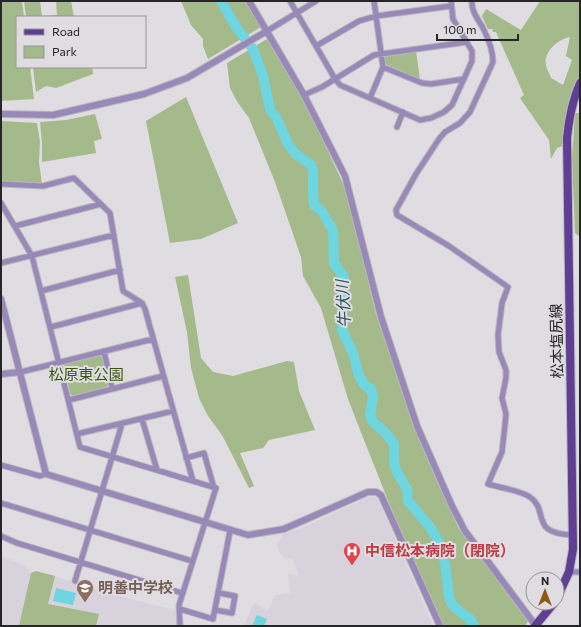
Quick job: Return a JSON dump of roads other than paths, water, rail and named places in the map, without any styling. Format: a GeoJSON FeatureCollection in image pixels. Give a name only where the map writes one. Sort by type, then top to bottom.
{"type":"FeatureCollection","features":[{"type":"Feature","properties":{"kind":"main road","name":"松本塩尻線"},"geometry":{"type":"LineString","coordinates":[[565,581],[572,560],[574,536],[567,138],[569,117],[574,96],[580,83]]}},
{"type":"Feature","properties":{"kind":"main road"},"geometry":{"type":"LineString","coordinates":[[535,626],[547,611]]}},
{"type":"Feature","properties":{"kind":"street"},"geometry":{"type":"LineString","coordinates":[[250,1],[266,32],[304,95],[345,176],[381,317],[417,426],[465,531],[535,626]]}},
{"type":"Feature","properties":{"kind":"street"},"geometry":{"type":"LineString","coordinates":[[290,1],[335,79],[340,85],[420,120],[431,118],[444,112],[452,105],[472,61],[472,51],[453,19],[451,3],[376,16],[359,21],[316,46]]}},
{"type":"Feature","properties":{"kind":"street"},"geometry":{"type":"LineString","coordinates":[[1,114],[52,115],[136,96],[178,82],[224,57],[316,1]]}},
{"type":"Feature","properties":{"kind":"street"},"geometry":{"type":"LineString","coordinates":[[370,98],[383,67],[374,1]]}},
{"type":"Feature","properties":{"kind":"street"},"geometry":{"type":"LineString","coordinates":[[472,1],[475,15],[488,40],[493,54],[493,62],[470,112],[460,124],[445,132],[427,156],[396,210],[397,216],[449,246],[508,287],[502,303],[498,336],[499,352],[506,370],[502,398],[506,414],[505,426],[502,452],[488,484],[530,498],[536,506],[544,526],[559,535],[574,536]]}},
{"type":"Feature","properties":{"kind":"street"},"geometry":{"type":"LineString","coordinates":[[304,95],[335,79],[374,55],[467,42]]}},
{"type":"Feature","properties":{"kind":"street"},"geometry":{"type":"LineString","coordinates":[[383,67],[422,83],[431,84],[464,79]]}},
{"type":"Feature","properties":{"kind":"street"},"geometry":{"type":"LineString","coordinates":[[397,128],[403,112]]}},
{"type":"Feature","properties":{"kind":"street"},"geometry":{"type":"LineString","coordinates":[[1,184],[43,186],[74,178],[110,213],[123,291],[142,303],[192,481]]}},
{"type":"Feature","properties":{"kind":"street"},"geometry":{"type":"LineString","coordinates":[[1,203],[32,256],[80,446],[214,488]]}},
{"type":"Feature","properties":{"kind":"street"},"geometry":{"type":"LineString","coordinates":[[15,226],[101,204]]}},
{"type":"Feature","properties":{"kind":"street"},"geometry":{"type":"LineString","coordinates":[[1,263],[114,235]]}},
{"type":"Feature","properties":{"kind":"street"},"geometry":{"type":"LineString","coordinates":[[41,291],[120,270]]}},
{"type":"Feature","properties":{"kind":"street"},"geometry":{"type":"LineString","coordinates":[[1,299],[46,474]]}},
{"type":"Feature","properties":{"kind":"street"},"geometry":{"type":"LineString","coordinates":[[51,327],[142,303]]}},
{"type":"Feature","properties":{"kind":"street"},"geometry":{"type":"LineString","coordinates":[[1,374],[20,372],[153,339]]}},
{"type":"Feature","properties":{"kind":"street"},"geometry":{"type":"LineString","coordinates":[[104,351],[112,388]]}},
{"type":"Feature","properties":{"kind":"street"},"geometry":{"type":"LineString","coordinates":[[69,400],[163,376]]}},
{"type":"Feature","properties":{"kind":"street"},"geometry":{"type":"LineString","coordinates":[[77,434],[173,411]]}},
{"type":"Feature","properties":{"kind":"street"},"geometry":{"type":"LineString","coordinates":[[142,419],[157,470]]}},
{"type":"Feature","properties":{"kind":"street"},"geometry":{"type":"LineString","coordinates":[[74,581],[122,424]]}},
{"type":"Feature","properties":{"kind":"street"},"geometry":{"type":"LineString","coordinates":[[180,626],[179,605],[182,593],[216,488],[214,488],[204,453],[186,458]]}},
{"type":"Feature","properties":{"kind":"street"},"geometry":{"type":"LineString","coordinates":[[1,465],[40,476],[46,474],[230,531],[248,535],[284,528],[368,492],[378,492],[382,495],[440,626]]}},
{"type":"Feature","properties":{"kind":"street"},"geometry":{"type":"LineString","coordinates":[[1,503],[192,561]]}},
{"type":"Feature","properties":{"kind":"street"},"geometry":{"type":"LineString","coordinates":[[180,609],[213,620],[230,531]]}},
{"type":"Feature","properties":{"kind":"street"},"geometry":{"type":"LineString","coordinates":[[1,536],[17,543],[182,593]]}},
{"type":"Feature","properties":{"kind":"street"},"geometry":{"type":"LineString","coordinates":[[569,572],[580,572]]}},
{"type":"Feature","properties":{"kind":"street"},"geometry":{"type":"LineString","coordinates":[[215,610],[232,613],[235,596],[219,593]]}},
{"type":"Feature","properties":{"kind":"water"},"geometry":{"type":"Polygon","coordinates":[[[56,588],[76,593],[73,605],[53,601],[56,588]]]}},
{"type":"Feature","properties":{"kind":"water"},"geometry":{"type":"Polygon","coordinates":[[[257,615],[267,619],[264,626],[252,626],[257,615]]]}},
{"type":"Feature","properties":{"kind":"waterway","name":"牛伏川"},"geometry":{"type":"LineString","coordinates":[[221,1],[236,27],[253,49],[263,76],[270,109],[277,119],[288,144],[296,154],[311,165],[313,170],[314,205],[321,210],[333,230],[334,263],[344,277],[342,330],[353,353],[359,376],[365,386],[371,389],[373,397],[370,415],[373,422],[386,433],[394,444],[394,463],[397,472],[407,489],[408,501],[430,527],[440,544],[445,563],[449,597],[453,606],[471,620],[474,626]]}},
{"type":"Feature","properties":{"kind":"waterway"},"geometry":{"type":"LineString","coordinates":[[177,619],[177,626]]}},
{"type":"Feature","properties":{"kind":"place","name":"中信松本病院（閉院）"},"geometry":{"type":"Point","coordinates":[352,566]}},
{"type":"Feature","properties":{"kind":"place","name":"明善中学校"},"geometry":{"type":"Point","coordinates":[85,603]}},
{"type":"Feature","properties":{"kind":"park label","name":"松原東公園"},"geometry":{"type":"Point","coordinates":[86,375]}}]}
